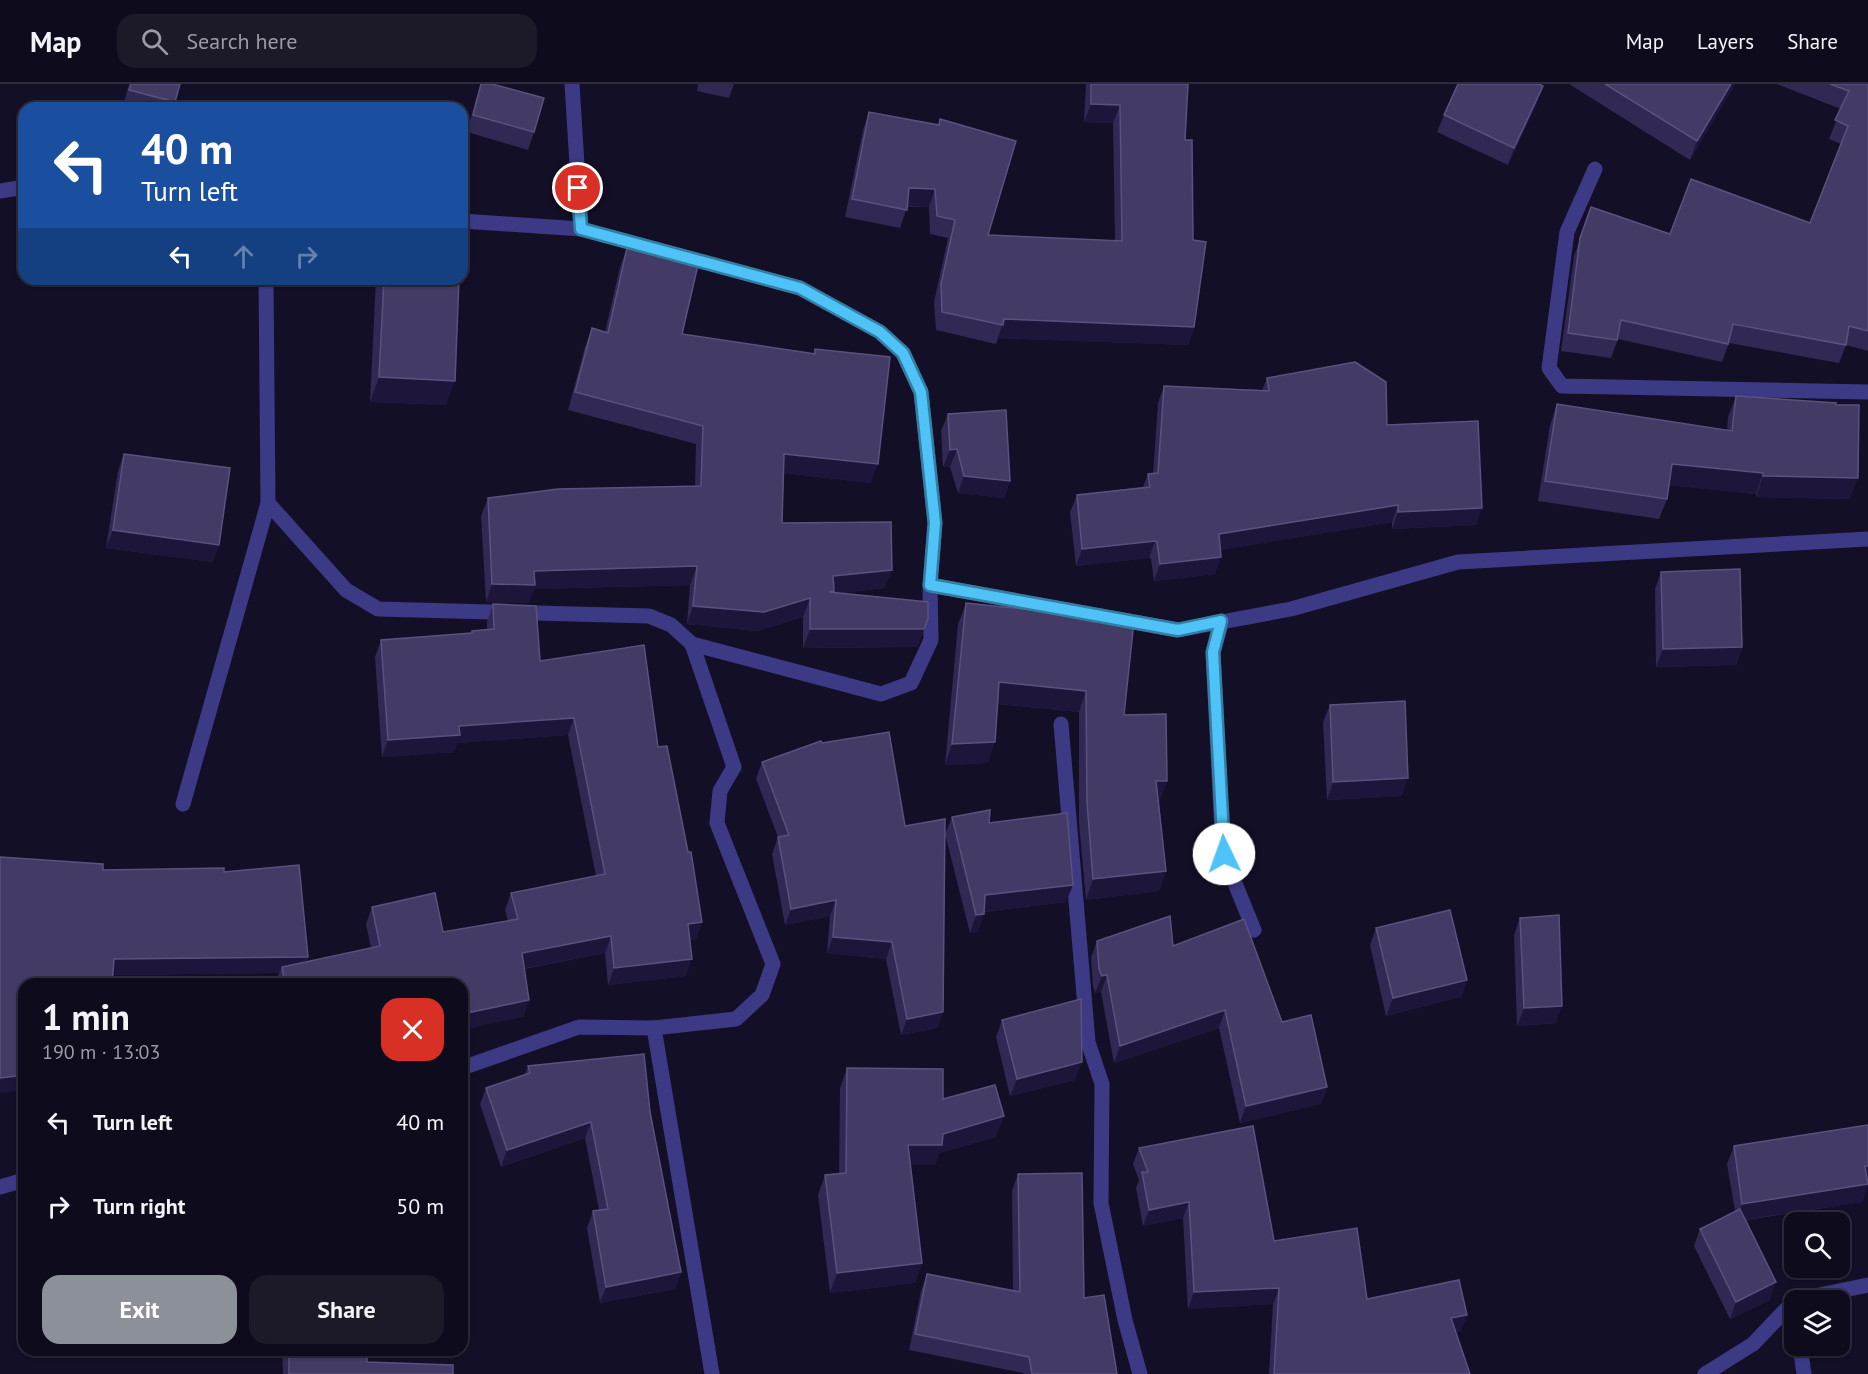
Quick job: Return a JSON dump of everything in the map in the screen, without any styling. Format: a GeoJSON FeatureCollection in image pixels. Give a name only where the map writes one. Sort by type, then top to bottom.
{"type":"FeatureCollection","features":[{"type":"Feature","properties":{"kind":"street"},"geometry":{"type":"LineString","coordinates":[[572,84],[581,229]]}},
{"type":"Feature","properties":{"kind":"street"},"geometry":{"type":"LineString","coordinates":[[1595,169],[1567,232],[1549,368],[1562,386],[1868,392]]}},
{"type":"Feature","properties":{"kind":"street"},"geometry":{"type":"LineString","coordinates":[[0,191],[18,188]]}},
{"type":"Feature","properties":{"kind":"street"},"geometry":{"type":"LineString","coordinates":[[268,502],[346,590],[378,609],[649,616],[671,625],[692,644],[881,694],[911,683],[931,640],[930,585],[935,523],[921,392],[903,353],[880,332],[800,288],[581,229],[468,221]]}},
{"type":"Feature","properties":{"kind":"street"},"geometry":{"type":"LineString","coordinates":[[183,804],[268,502],[266,285]]}},
{"type":"Feature","properties":{"kind":"street"},"geometry":{"type":"LineString","coordinates":[[930,585],[1178,630],[1291,609],[1458,562],[1868,539]]}},
{"type":"Feature","properties":{"kind":"street"},"geometry":{"type":"LineString","coordinates":[[1221,621],[1213,652],[1224,854],[1254,930]]}},
{"type":"Feature","properties":{"kind":"street"},"geometry":{"type":"LineString","coordinates":[[468,1066],[579,1027],[654,1028],[736,1019],[762,995],[773,964],[717,823],[720,791],[734,767],[692,644]]}},
{"type":"Feature","properties":{"kind":"street"},"geometry":{"type":"LineString","coordinates":[[1061,724],[1088,1042],[1102,1083],[1101,1203],[1125,1320],[1140,1374]]}},
{"type":"Feature","properties":{"kind":"street"},"geometry":{"type":"LineString","coordinates":[[654,1028],[712,1374]]}},
{"type":"Feature","properties":{"kind":"street"},"geometry":{"type":"LineString","coordinates":[[0,1187],[18,1182]]}},
{"type":"Feature","properties":{"kind":"street"},"geometry":{"type":"LineString","coordinates":[[1845,1290],[1868,1285]]}},
{"type":"Feature","properties":{"kind":"street"},"geometry":{"type":"LineString","coordinates":[[1706,1374],[1753,1344],[1784,1311]]}},
{"type":"Feature","properties":{"kind":"street"},"geometry":{"type":"LineString","coordinates":[[1801,1356],[1804,1374]]}},
{"type":"Feature","properties":{"kind":"building"},"geometry":{"type":"Polygon","coordinates":[[[131,84],[180,84],[175,102],[129,90],[131,84]]]}},
{"type":"Feature","properties":{"kind":"building"},"geometry":{"type":"Polygon","coordinates":[[[481,84],[492,84],[544,98],[534,132],[473,115],[481,84]]]}},
{"type":"Feature","properties":{"kind":"building"},"geometry":{"type":"Polygon","coordinates":[[[1091,84],[1188,84],[1185,140],[1192,140],[1193,240],[1206,242],[1194,327],[1004,319],[1003,325],[942,312],[941,284],[955,220],[937,216],[935,189],[909,188],[907,210],[852,199],[869,112],[939,125],[940,119],[1016,141],[988,235],[1122,241],[1120,105],[1091,104],[1091,84]]]}},
{"type":"Feature","properties":{"kind":"building"},"geometry":{"type":"Polygon","coordinates":[[[1458,84],[1539,84],[1543,86],[1514,148],[1444,115],[1458,84]]]}},
{"type":"Feature","properties":{"kind":"building"},"geometry":{"type":"Polygon","coordinates":[[[1605,84],[1731,84],[1697,141],[1605,84]]]}},
{"type":"Feature","properties":{"kind":"building"},"geometry":{"type":"Polygon","coordinates":[[[1830,84],[1868,84],[1868,331],[1849,326],[1846,345],[1733,324],[1728,344],[1621,320],[1617,340],[1568,333],[1580,238],[1591,207],[1670,234],[1691,179],[1810,223],[1848,126],[1835,120],[1849,91],[1830,84]]]}},
{"type":"Feature","properties":{"kind":"building"},"geometry":{"type":"Polygon","coordinates":[[[627,248],[698,265],[682,334],[815,354],[815,349],[890,357],[878,464],[784,454],[782,523],[891,522],[892,570],[833,576],[834,591],[829,592],[928,602],[928,619],[924,629],[810,629],[810,598],[764,612],[693,606],[697,566],[534,571],[535,585],[492,584],[488,498],[558,489],[701,486],[703,426],[575,392],[592,328],[608,333],[627,248]]]}},
{"type":"Feature","properties":{"kind":"building"},"geometry":{"type":"Polygon","coordinates":[[[384,285],[459,285],[455,381],[379,377],[384,285]]]}},
{"type":"Feature","properties":{"kind":"building"},"geometry":{"type":"Polygon","coordinates":[[[1355,362],[1386,382],[1387,425],[1478,421],[1482,508],[1398,512],[1398,505],[1219,534],[1221,557],[1160,564],[1155,541],[1082,549],[1077,495],[1150,487],[1148,474],[1158,473],[1164,386],[1269,391],[1267,378],[1355,362]]]}},
{"type":"Feature","properties":{"kind":"building"},"geometry":{"type":"Polygon","coordinates":[[[1736,396],[1859,405],[1858,478],[1763,476],[1763,473],[1672,464],[1667,499],[1545,481],[1557,404],[1732,431],[1736,396]]]}},
{"type":"Feature","properties":{"kind":"building"},"geometry":{"type":"Polygon","coordinates":[[[1006,410],[1010,481],[964,476],[957,449],[950,450],[948,414],[1006,410]]]}},
{"type":"Feature","properties":{"kind":"building"},"geometry":{"type":"Polygon","coordinates":[[[124,454],[230,468],[219,545],[113,530],[124,454]]]}},
{"type":"Feature","properties":{"kind":"building"},"geometry":{"type":"Polygon","coordinates":[[[1740,569],[1742,647],[1663,649],[1661,572],[1740,569]]]}},
{"type":"Feature","properties":{"kind":"building"},"geometry":{"type":"Polygon","coordinates":[[[966,603],[1134,621],[1124,715],[1166,714],[1167,781],[1156,781],[1166,871],[1093,879],[1087,802],[1086,691],[999,682],[995,742],[952,744],[966,603]]]}},
{"type":"Feature","properties":{"kind":"building"},"geometry":{"type":"Polygon","coordinates":[[[493,604],[536,606],[540,661],[644,645],[658,747],[667,746],[688,852],[691,852],[702,922],[688,924],[692,959],[614,968],[611,936],[522,953],[529,1000],[468,1013],[468,978],[284,978],[282,967],[380,946],[372,907],[435,893],[443,932],[518,919],[511,893],[605,874],[574,718],[459,726],[460,735],[388,740],[381,640],[472,633],[472,631],[494,629],[493,604]]]}},
{"type":"Feature","properties":{"kind":"building"},"geometry":{"type":"Polygon","coordinates":[[[1405,701],[1408,778],[1333,782],[1330,705],[1405,701]]]}},
{"type":"Feature","properties":{"kind":"building"},"geometry":{"type":"Polygon","coordinates":[[[889,732],[905,826],[945,819],[943,1012],[907,1019],[892,942],[833,937],[836,900],[791,909],[778,837],[789,835],[762,762],[821,741],[822,743],[889,732]]]}},
{"type":"Feature","properties":{"kind":"building"},"geometry":{"type":"Polygon","coordinates":[[[990,810],[989,823],[1067,813],[1073,885],[985,895],[984,914],[976,915],[952,817],[990,810]]]}},
{"type":"Feature","properties":{"kind":"building"},"geometry":{"type":"Polygon","coordinates":[[[0,857],[103,864],[103,870],[224,868],[224,872],[299,865],[308,957],[114,959],[112,978],[18,978],[18,1076],[0,1078],[0,857]]]}},
{"type":"Feature","properties":{"kind":"building"},"geometry":{"type":"Polygon","coordinates":[[[1450,910],[1467,980],[1393,998],[1376,928],[1450,910]]]}},
{"type":"Feature","properties":{"kind":"building"},"geometry":{"type":"Polygon","coordinates":[[[1559,915],[1562,1006],[1524,1008],[1520,918],[1559,915]]]}},
{"type":"Feature","properties":{"kind":"building"},"geometry":{"type":"Polygon","coordinates":[[[1170,916],[1173,946],[1244,919],[1282,1022],[1311,1015],[1327,1087],[1246,1106],[1225,1010],[1120,1046],[1107,975],[1102,976],[1099,969],[1097,941],[1170,916]]]}},
{"type":"Feature","properties":{"kind":"building"},"geometry":{"type":"Polygon","coordinates":[[[1081,999],[1082,1062],[1017,1079],[1002,1020],[1081,999]]]}},
{"type":"Feature","properties":{"kind":"building"},"geometry":{"type":"Polygon","coordinates":[[[644,1054],[650,1112],[681,1272],[606,1287],[593,1211],[608,1209],[591,1122],[507,1150],[486,1088],[530,1073],[528,1066],[644,1054]]]}},
{"type":"Feature","properties":{"kind":"building"},"geometry":{"type":"Polygon","coordinates":[[[847,1068],[943,1069],[943,1099],[995,1085],[1004,1116],[943,1134],[942,1145],[908,1145],[922,1263],[837,1273],[825,1175],[846,1173],[847,1068]]]}},
{"type":"Feature","properties":{"kind":"building"},"geometry":{"type":"Polygon","coordinates":[[[1868,1125],[1868,1166],[1865,1166],[1868,1184],[1742,1204],[1734,1146],[1868,1125]]]}},
{"type":"Feature","properties":{"kind":"building"},"geometry":{"type":"Polygon","coordinates":[[[1253,1126],[1274,1241],[1357,1228],[1367,1299],[1459,1280],[1467,1315],[1451,1318],[1470,1374],[1274,1374],[1279,1288],[1194,1292],[1189,1202],[1149,1210],[1142,1172],[1148,1172],[1139,1148],[1253,1126]]]}},
{"type":"Feature","properties":{"kind":"building"},"geometry":{"type":"Polygon","coordinates":[[[1082,1173],[1084,1298],[1104,1295],[1117,1374],[1032,1374],[1029,1357],[915,1334],[927,1274],[1020,1292],[1018,1174],[1082,1173]]]}},
{"type":"Feature","properties":{"kind":"building"},"geometry":{"type":"Polygon","coordinates":[[[1740,1209],[1776,1282],[1736,1302],[1700,1229],[1740,1209]]]}},
{"type":"Feature","properties":{"kind":"building"},"geometry":{"type":"Polygon","coordinates":[[[289,1356],[367,1356],[367,1362],[453,1365],[453,1374],[289,1374],[289,1356]]]}},
{"type":"Feature","properties":{"kind":"route"},"geometry":{"type":"LineString","coordinates":[[578,188],[581,229],[800,288],[880,332],[903,353],[921,392],[935,523],[930,585],[1178,630],[1221,621],[1213,652],[1224,854]]}}]}
